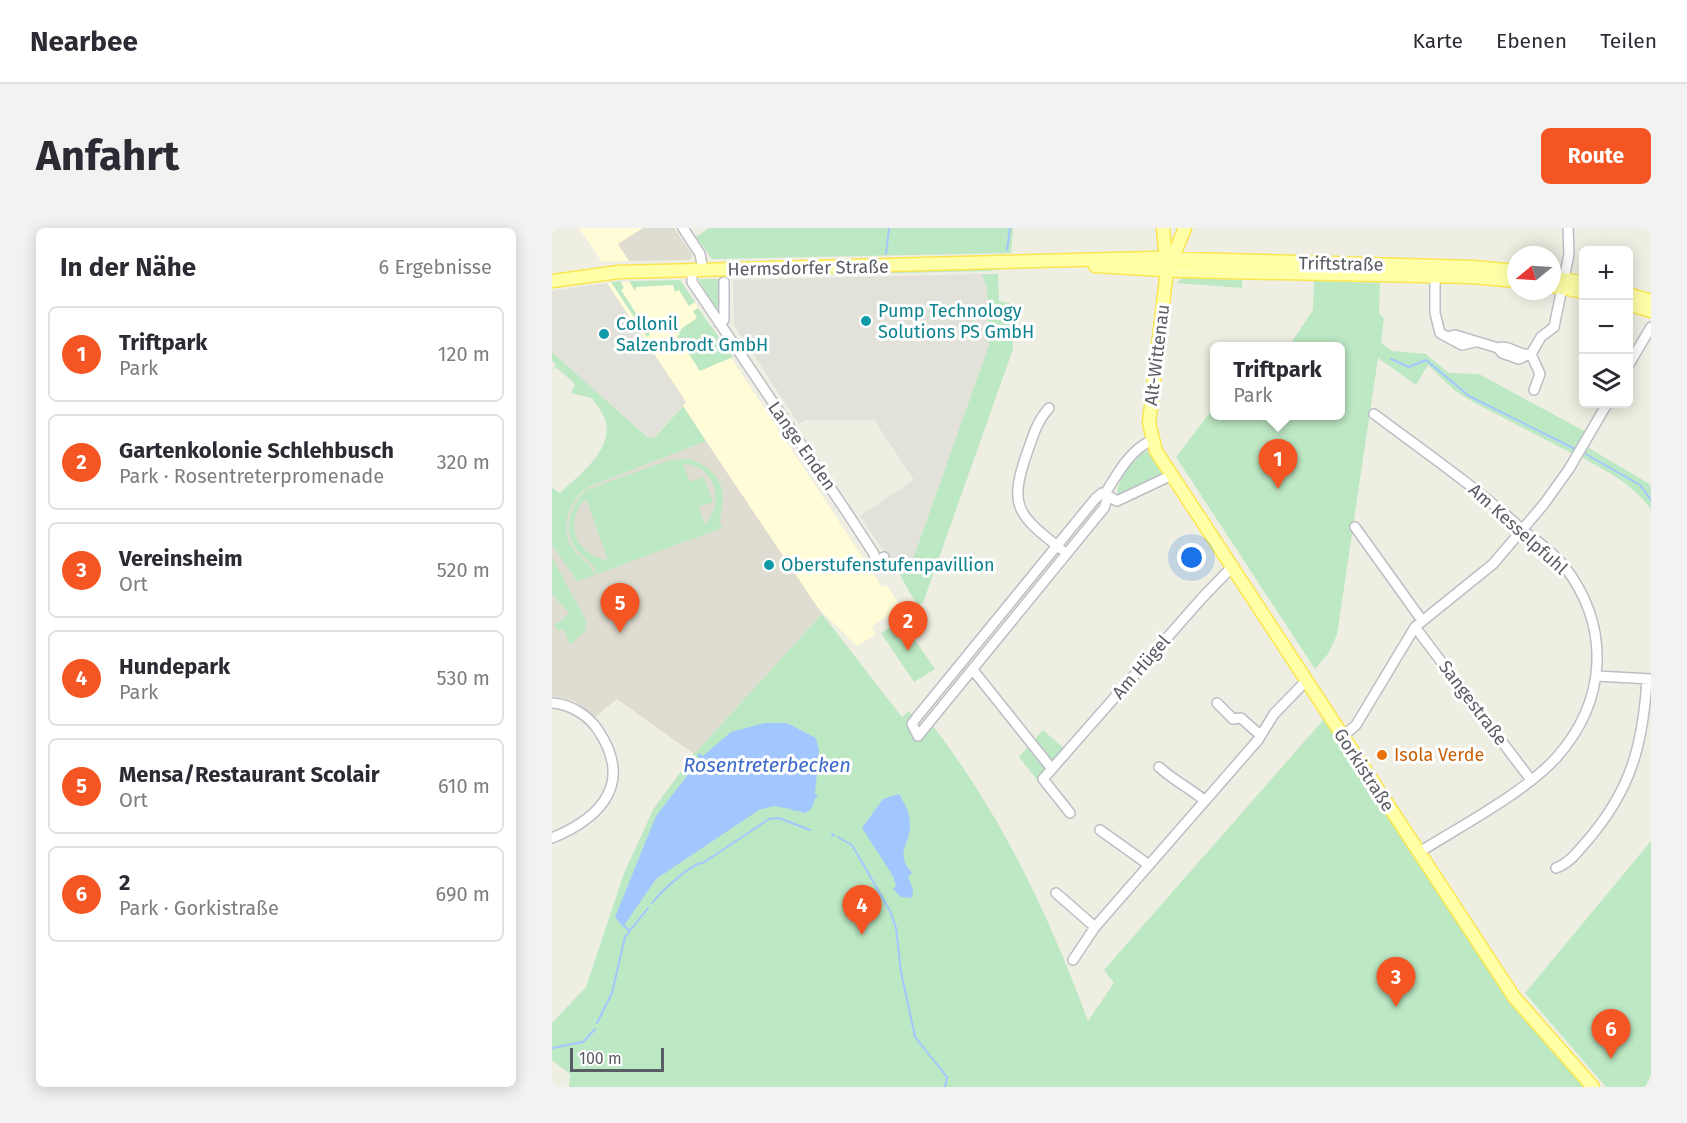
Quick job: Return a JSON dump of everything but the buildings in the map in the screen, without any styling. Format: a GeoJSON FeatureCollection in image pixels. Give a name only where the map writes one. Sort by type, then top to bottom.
{"type":"FeatureCollection","features":[{"type":"Feature","properties":{"kind":"main road"},"geometry":{"type":"LineString","coordinates":[[1164,232],[1183,234]]}},
{"type":"Feature","properties":{"kind":"main road","name":"Alt-Wittenau"},"geometry":{"type":"LineString","coordinates":[[1152,440],[1149,423],[1169,262],[1164,232]]}},
{"type":"Feature","properties":{"kind":"main road","name":"Alt-Wittenau"},"geometry":{"type":"LineString","coordinates":[[1169,262],[1183,234]]}},
{"type":"Feature","properties":{"kind":"main road"},"geometry":{"type":"LineString","coordinates":[[1251,273],[1252,260]]}},
{"type":"Feature","properties":{"kind":"main road","name":"Triftstraße"},"geometry":{"type":"LineString","coordinates":[[1169,262],[1252,260],[1307,269],[1507,281]]}},
{"type":"Feature","properties":{"kind":"main road","name":"Hermsdorfer Straße"},"geometry":{"type":"LineString","coordinates":[[552,281],[601,273],[698,270],[1065,262],[1121,269],[1169,262]]}},
{"type":"Feature","properties":{"kind":"main road","name":"Triftstraße"},"geometry":{"type":"LineString","coordinates":[[1169,262],[1251,273],[1307,269],[1473,267],[1507,270]]}},
{"type":"Feature","properties":{"kind":"main road"},"geometry":{"type":"LineString","coordinates":[[1561,284],[1579,283]]}},
{"type":"Feature","properties":{"kind":"main road"},"geometry":{"type":"LineString","coordinates":[[1561,284],[1579,290]]}},
{"type":"Feature","properties":{"kind":"main road"},"geometry":{"type":"LineString","coordinates":[[1633,295],[1651,301]]}},
{"type":"Feature","properties":{"kind":"main road"},"geometry":{"type":"LineString","coordinates":[[1633,305],[1651,311]]}},
{"type":"Feature","properties":{"kind":"main road","name":"Gorkistraße"},"geometry":{"type":"LineString","coordinates":[[1152,440],[1172,475],[1418,854],[1514,997],[1593,1087]]}},
{"type":"Feature","properties":{"kind":"street","name":"Lange Enden"},"geometry":{"type":"LineString","coordinates":[[683,228],[700,254],[698,270],[692,282],[874,554],[875,563],[884,556]]}},
{"type":"Feature","properties":{"kind":"street"},"geometry":{"type":"LineString","coordinates":[[1561,284],[1569,254],[1568,228]]}},
{"type":"Feature","properties":{"kind":"street"},"geometry":{"type":"LineString","coordinates":[[1435,277],[1435,313],[1440,333],[1447,337],[1455,335],[1497,348],[1504,346],[1529,354],[1540,374],[1534,390]]}},
{"type":"Feature","properties":{"kind":"street"},"geometry":{"type":"LineString","coordinates":[[719,323],[724,320],[724,282]]}},
{"type":"Feature","properties":{"kind":"street"},"geometry":{"type":"LineString","coordinates":[[1529,354],[1541,337],[1554,327],[1558,300]]}},
{"type":"Feature","properties":{"kind":"street"},"geometry":{"type":"LineString","coordinates":[[1633,359],[1651,327]]}},
{"type":"Feature","properties":{"kind":"street"},"geometry":{"type":"LineString","coordinates":[[1050,408],[1039,420],[1016,490],[1018,505],[1027,520],[1067,554]]}},
{"type":"Feature","properties":{"kind":"street"},"geometry":{"type":"LineString","coordinates":[[1342,737],[1356,725],[1418,623],[1485,571],[1523,529],[1569,469],[1605,408]]}},
{"type":"Feature","properties":{"kind":"street","name":"Am Kesselpfuhl"},"geometry":{"type":"LineString","coordinates":[[1374,414],[1461,478],[1560,562],[1580,594],[1594,633],[1598,676],[1590,701],[1573,735],[1556,758],[1531,780],[1418,854]]}},
{"type":"Feature","properties":{"kind":"street"},"geometry":{"type":"LineString","coordinates":[[1152,440],[1140,446],[1116,476],[1107,496],[1104,508],[918,736],[912,724],[1095,500],[1102,493],[1107,496],[1117,501],[1172,475]]}},
{"type":"Feature","properties":{"kind":"street","name":"Sangestraße"},"geometry":{"type":"LineString","coordinates":[[1355,528],[1418,623],[1531,780]]}},
{"type":"Feature","properties":{"kind":"street","name":"Am Hügel"},"geometry":{"type":"LineString","coordinates":[[1052,769],[1232,567]]}},
{"type":"Feature","properties":{"kind":"street"},"geometry":{"type":"LineString","coordinates":[[969,654],[1052,769],[1043,779],[1070,813]]}},
{"type":"Feature","properties":{"kind":"street"},"geometry":{"type":"LineString","coordinates":[[1556,868],[1566,864],[1597,829],[1626,785],[1641,742],[1649,679],[1598,676]]}},
{"type":"Feature","properties":{"kind":"street"},"geometry":{"type":"LineString","coordinates":[[1073,960],[1095,927],[1205,801],[1275,714],[1306,681]]}},
{"type":"Feature","properties":{"kind":"street"},"geometry":{"type":"LineString","coordinates":[[552,703],[577,711],[594,724],[611,753],[615,773],[610,792],[595,812],[578,827],[552,838]]}},
{"type":"Feature","properties":{"kind":"street"},"geometry":{"type":"LineString","coordinates":[[1217,704],[1233,718],[1241,718],[1260,735]]}},
{"type":"Feature","properties":{"kind":"street"},"geometry":{"type":"LineString","coordinates":[[1159,767],[1176,782],[1184,782],[1205,801]]}},
{"type":"Feature","properties":{"kind":"street"},"geometry":{"type":"LineString","coordinates":[[1100,830],[1149,865]]}},
{"type":"Feature","properties":{"kind":"street"},"geometry":{"type":"LineString","coordinates":[[1056,893],[1095,927]]}},
{"type":"Feature","properties":{"kind":"shaded area"},"geometry":{"type":"Polygon","coordinates":[[[579,228],[643,228],[618,244],[629,261],[602,262],[579,228]]]}},
{"type":"Feature","properties":{"kind":"shaded area"},"geometry":{"type":"Polygon","coordinates":[[[643,228],[674,228],[692,254],[690,260],[629,261],[618,244],[643,228]]]}},
{"type":"Feature","properties":{"kind":"shaded area"},"geometry":{"type":"Polygon","coordinates":[[[982,274],[987,289],[989,345],[913,559],[900,575],[860,516],[914,480],[874,420],[805,420],[799,424],[734,325],[733,280],[982,274]]]}},
{"type":"Feature","properties":{"kind":"shaded area"},"geometry":{"type":"Polygon","coordinates":[[[680,280],[882,587],[886,585],[901,607],[872,626],[876,634],[857,646],[814,604],[683,406],[686,402],[607,283],[680,280]]]}},
{"type":"Feature","properties":{"kind":"shaded area","name":"Collonil Salzenbrodt GmbH"},"geometry":{"type":"Polygon","coordinates":[[[607,283],[686,402],[653,438],[648,438],[552,352],[552,291],[607,283]]]}},
{"type":"Feature","properties":{"kind":"shaded area"},"geometry":{"type":"Polygon","coordinates":[[[706,441],[822,614],[694,754],[617,699],[595,717],[574,701],[552,696],[552,522],[588,487],[706,441]]]}},
{"type":"Feature","properties":{"kind":"green space"},"geometry":{"type":"Polygon","coordinates":[[[709,228],[1013,228],[1011,253],[712,259],[696,237],[709,228]]]}},
{"type":"Feature","properties":{"kind":"green space"},"geometry":{"type":"Polygon","coordinates":[[[993,268],[993,271],[750,276],[750,274],[993,268]]]}},
{"type":"Feature","properties":{"kind":"green space"},"geometry":{"type":"Polygon","coordinates":[[[982,274],[998,274],[999,301],[1012,304],[1013,349],[923,603],[917,605],[900,575],[913,559],[989,345],[987,289],[982,274]]]}},
{"type":"Feature","properties":{"kind":"green space"},"geometry":{"type":"Polygon","coordinates":[[[1183,278],[1242,280],[1242,288],[1177,283],[1183,278]]]}},
{"type":"Feature","properties":{"kind":"green space"},"geometry":{"type":"Polygon","coordinates":[[[698,279],[720,279],[720,308],[716,308],[698,279]]]}},
{"type":"Feature","properties":{"kind":"green space"},"geometry":{"type":"Polygon","coordinates":[[[680,280],[695,302],[689,306],[679,290],[675,292],[673,285],[636,287],[635,291],[629,281],[680,280]]]}},
{"type":"Feature","properties":{"kind":"green space"},"geometry":{"type":"Polygon","coordinates":[[[620,281],[624,288],[621,290],[650,335],[647,337],[611,282],[620,281]]]}},
{"type":"Feature","properties":{"kind":"green space"},"geometry":{"type":"Polygon","coordinates":[[[1314,281],[1380,283],[1379,313],[1384,319],[1381,343],[1392,351],[1426,354],[1449,373],[1479,374],[1586,432],[1573,454],[1473,402],[1454,390],[1428,365],[1416,385],[1378,358],[1337,635],[1328,654],[1315,669],[1176,457],[1210,413],[1210,420],[1345,420],[1345,342],[1292,342],[1313,310],[1314,281]]]}},
{"type":"Feature","properties":{"kind":"green space"},"geometry":{"type":"Polygon","coordinates":[[[698,308],[733,357],[700,371],[677,336],[680,334],[678,331],[697,318],[693,311],[698,308]]]}},
{"type":"Feature","properties":{"kind":"green space"},"geometry":{"type":"Polygon","coordinates":[[[552,352],[648,438],[655,437],[683,406],[706,441],[588,487],[581,494],[570,509],[567,518],[567,536],[577,554],[589,565],[595,575],[577,581],[552,545],[552,488],[560,493],[585,470],[600,451],[607,430],[605,419],[592,398],[571,393],[575,384],[556,367],[552,371],[556,364],[552,361],[552,352]]]}},
{"type":"Feature","properties":{"kind":"green space"},"geometry":{"type":"Polygon","coordinates":[[[1587,447],[1648,483],[1651,487],[1651,509],[1628,485],[1581,457],[1587,447]]]}},
{"type":"Feature","properties":{"kind":"green space"},"geometry":{"type":"Polygon","coordinates":[[[1148,451],[1163,476],[1120,497],[1117,496],[1127,469],[1132,462],[1148,451]]]}},
{"type":"Feature","properties":{"kind":"green space"},"geometry":{"type":"Polygon","coordinates":[[[690,459],[703,465],[714,474],[723,493],[720,518],[722,528],[597,574],[572,542],[569,526],[576,503],[586,490],[670,460],[690,459]],[[683,464],[690,482],[704,477],[713,502],[699,507],[694,495],[705,525],[715,506],[714,486],[703,471],[683,464]],[[586,499],[575,517],[576,537],[588,552],[608,560],[586,499]]]}},
{"type":"Feature","properties":{"kind":"green space"},"geometry":{"type":"Polygon","coordinates":[[[552,558],[586,620],[585,631],[570,645],[563,628],[558,631],[554,624],[560,622],[569,613],[552,594],[552,558]]]}},
{"type":"Feature","properties":{"kind":"green space"},"geometry":{"type":"Polygon","coordinates":[[[822,614],[902,717],[909,711],[926,735],[933,726],[981,795],[1040,905],[1088,1021],[1114,983],[1104,970],[1325,718],[1512,1005],[1585,1087],[569,1087],[570,1074],[552,1060],[552,1023],[586,987],[624,873],[654,808],[694,754],[822,614]]]}},
{"type":"Feature","properties":{"kind":"green space"},"geometry":{"type":"Polygon","coordinates":[[[901,620],[935,669],[914,682],[881,633],[901,620]]]}},
{"type":"Feature","properties":{"kind":"green space"},"geometry":{"type":"Polygon","coordinates":[[[1043,730],[1066,750],[1038,781],[1019,757],[1043,730]]]}},
{"type":"Feature","properties":{"kind":"green space"},"geometry":{"type":"Polygon","coordinates":[[[1651,841],[1651,1075],[1645,1087],[1606,1087],[1525,993],[1651,841]]]}},
{"type":"Feature","properties":{"kind":"water","name":"Rosentreterbecken"},"geometry":{"type":"Polygon","coordinates":[[[764,723],[787,723],[816,738],[819,751],[815,793],[818,797],[815,798],[812,808],[806,813],[793,810],[792,812],[791,809],[773,806],[759,810],[656,879],[623,927],[615,917],[656,816],[700,759],[697,756],[699,753],[703,756],[731,732],[764,723]]]}},
{"type":"Feature","properties":{"kind":"water"},"geometry":{"type":"Polygon","coordinates":[[[899,794],[910,821],[903,854],[912,873],[908,877],[913,889],[912,898],[901,897],[893,889],[896,886],[893,876],[862,828],[883,799],[899,794]]]}},
{"type":"Feature","properties":{"kind":"waterway"},"geometry":{"type":"LineString","coordinates":[[886,254],[889,228]]}},
{"type":"Feature","properties":{"kind":"waterway"},"geometry":{"type":"LineString","coordinates":[[1007,250],[1010,228]]}},
{"type":"Feature","properties":{"kind":"waterway"},"geometry":{"type":"LineString","coordinates":[[1391,359],[1409,367],[1426,360],[1469,396],[1575,449]]}},
{"type":"Feature","properties":{"kind":"waterway"},"geometry":{"type":"LineString","coordinates":[[1584,453],[1640,485],[1651,500]]}},
{"type":"Feature","properties":{"kind":"waterway"},"geometry":{"type":"LineString","coordinates":[[652,903],[692,867],[703,863],[769,819],[779,818],[810,830]]}},
{"type":"Feature","properties":{"kind":"waterway"},"geometry":{"type":"LineString","coordinates":[[838,837],[852,845],[890,911],[896,928],[901,972],[915,1037],[947,1077],[945,1087]]}},
{"type":"Feature","properties":{"kind":"waterway"},"geometry":{"type":"LineString","coordinates":[[597,1023],[612,993],[625,937],[648,908]]}},
{"type":"Feature","properties":{"kind":"waterway"},"geometry":{"type":"LineString","coordinates":[[623,925],[630,931]]}},
{"type":"Feature","properties":{"kind":"waterway"},"geometry":{"type":"LineString","coordinates":[[552,1048],[583,1042],[595,1029]]}},
{"type":"Feature","properties":{"kind":"place","name":"Pump Technology Solutions PS GmbH"},"geometry":{"type":"Point","coordinates":[866,321]}},
{"type":"Feature","properties":{"kind":"place","name":"Collonil Salzenbrodt GmbH"},"geometry":{"type":"Point","coordinates":[604,334]}},
{"type":"Feature","properties":{"kind":"place","name":"Triftpark"},"geometry":{"type":"Point","coordinates":[1278,489]}},
{"type":"Feature","properties":{"kind":"place","name":"Oberstufenstufenpavillion"},"geometry":{"type":"Point","coordinates":[769,565]}},
{"type":"Feature","properties":{"kind":"place","name":"Mensa/Restaurant Scolair"},"geometry":{"type":"Point","coordinates":[620,633]}},
{"type":"Feature","properties":{"kind":"place","name":"Gartenkolonie Schlehbusch"},"geometry":{"type":"Point","coordinates":[908,651]}},
{"type":"Feature","properties":{"kind":"place","name":"Isola Verde"},"geometry":{"type":"Point","coordinates":[1382,755]}},
{"type":"Feature","properties":{"kind":"place","name":"Hundepark"},"geometry":{"type":"Point","coordinates":[862,935]}},
{"type":"Feature","properties":{"kind":"place","name":"Vereinsheim"},"geometry":{"type":"Point","coordinates":[1396,1007]}},
{"type":"Feature","properties":{"kind":"place","name":"2"},"geometry":{"type":"Point","coordinates":[1611,1059]}}]}
